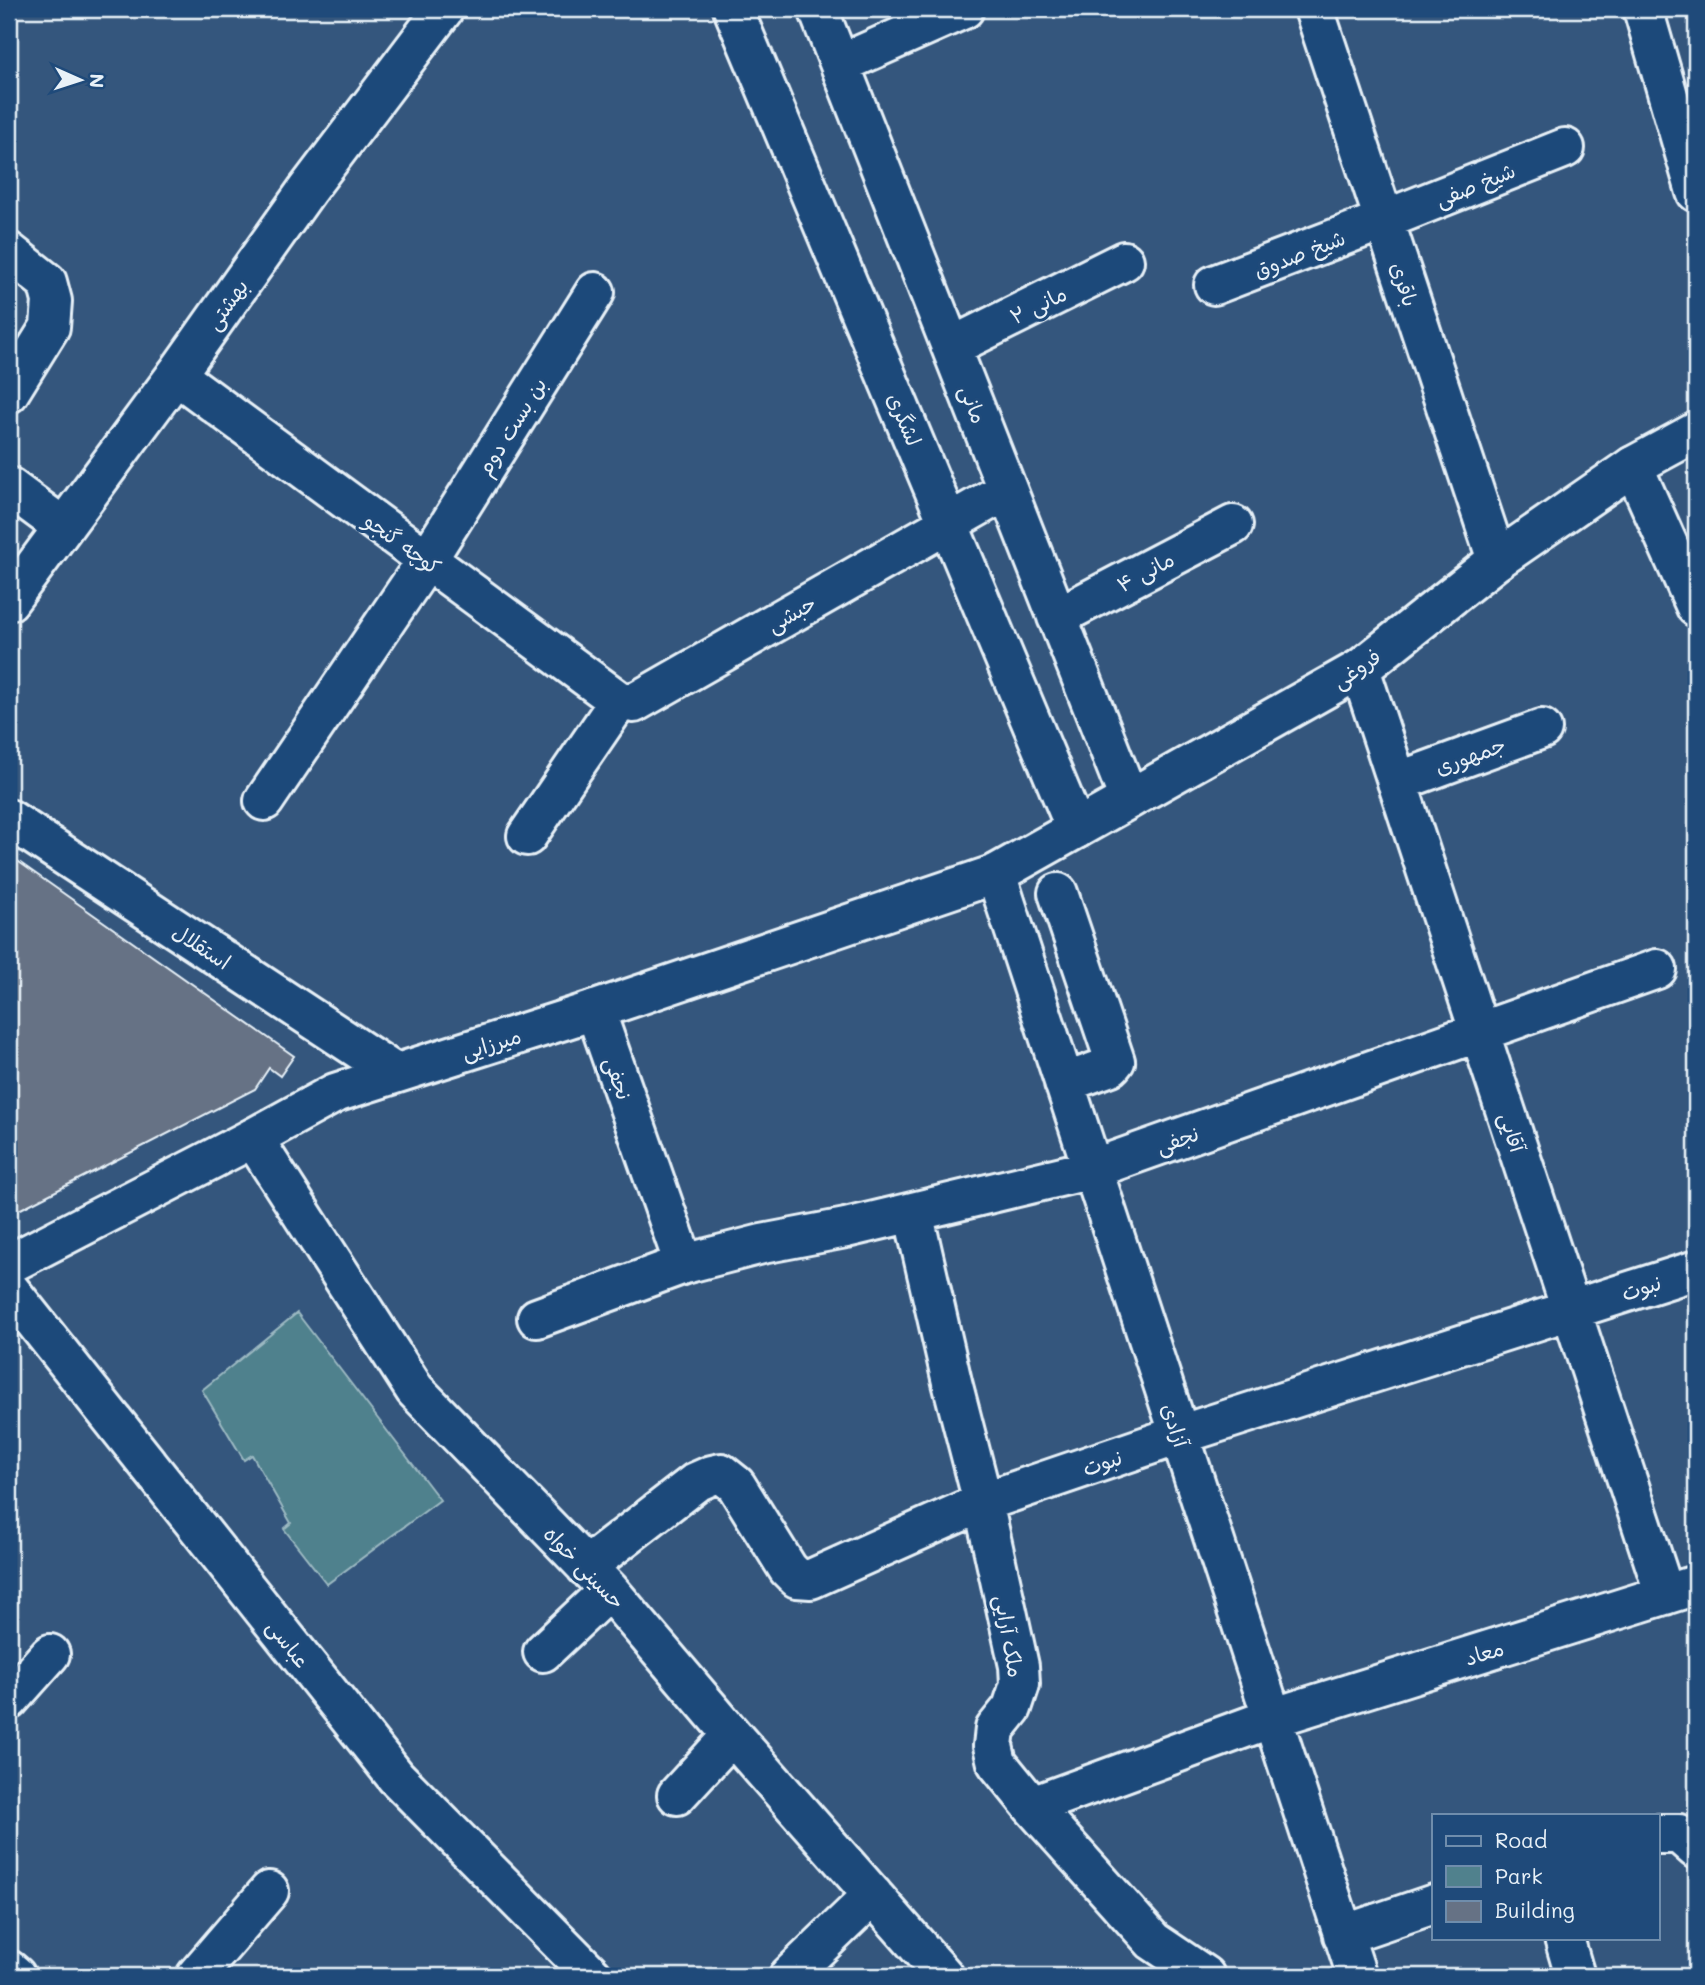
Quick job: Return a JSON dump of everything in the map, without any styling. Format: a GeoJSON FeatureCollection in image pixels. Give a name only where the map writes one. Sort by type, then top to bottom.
{"type":"FeatureCollection","features":[{"type":"Feature","properties":{"kind":"street","name":"بهشتی"},"geometry":{"type":"LineString","coordinates":[[9,601],[176,375],[307,190],[444,9]]}},
{"type":"Feature","properties":{"kind":"street","name":"لشگری"},"geometry":{"type":"LineString","coordinates":[[733,9],[1076,829]]}},
{"type":"Feature","properties":{"kind":"street","name":"مانی"},"geometry":{"type":"LineString","coordinates":[[818,9],[1129,799]]}},
{"type":"Feature","properties":{"kind":"street"},"geometry":{"type":"LineString","coordinates":[[840,64],[964,9]]}},
{"type":"Feature","properties":{"kind":"street","name":"باقری"},"geometry":{"type":"LineString","coordinates":[[1314,9],[1497,560]]}},
{"type":"Feature","properties":{"kind":"street"},"geometry":{"type":"LineString","coordinates":[[1643,9],[1696,192]]}},
{"type":"Feature","properties":{"kind":"street","name":"شیخ صفی"},"geometry":{"type":"LineString","coordinates":[[1384,220],[1565,148]]}},
{"type":"Feature","properties":{"kind":"street","name":"شیخ صدوق"},"geometry":{"type":"LineString","coordinates":[[1214,285],[1384,220]]}},
{"type":"Feature","properties":{"kind":"street"},"geometry":{"type":"LineString","coordinates":[[9,252],[47,282],[52,301],[50,327],[11,382]]}},
{"type":"Feature","properties":{"kind":"street","name":"مانی ۲"},"geometry":{"type":"LineString","coordinates":[[951,347],[1124,261]]}},
{"type":"Feature","properties":{"kind":"street","name":"بن بست دوم"},"geometry":{"type":"LineString","coordinates":[[264,802],[427,560],[595,292]]}},
{"type":"Feature","properties":{"kind":"street","name":"کوچه گنجو"},"geometry":{"type":"LineString","coordinates":[[176,375],[427,560],[626,702]]}},
{"type":"Feature","properties":{"kind":"street","name":"فروغی"},"geometry":{"type":"LineString","coordinates":[[996,874],[1360,669],[1497,560],[1633,466],[1696,432]]}},
{"type":"Feature","properties":{"kind":"street"},"geometry":{"type":"LineString","coordinates":[[1633,466],[1696,607]]}},
{"type":"Feature","properties":{"kind":"street"},"geometry":{"type":"LineString","coordinates":[[9,487],[63,527]]}},
{"type":"Feature","properties":{"kind":"street","name":"حبشی"},"geometry":{"type":"LineString","coordinates":[[527,835],[626,702],[1007,490]]}},
{"type":"Feature","properties":{"kind":"street","name":"مانی ۴"},"geometry":{"type":"LineString","coordinates":[[1057,617],[1233,525]]}},
{"type":"Feature","properties":{"kind":"street","name":"آقایی"},"geometry":{"type":"LineString","coordinates":[[1360,669],[1572,1309],[1681,1590]]}},
{"type":"Feature","properties":{"kind":"street","name":"جمهوری"},"geometry":{"type":"LineString","coordinates":[[1397,782],[1542,729]]}},
{"type":"Feature","properties":{"kind":"street","name":"استقلال"},"geometry":{"type":"LineString","coordinates":[[9,819],[395,1073]]}},
{"type":"Feature","properties":{"kind":"street","name":"میرزایی"},"geometry":{"type":"LineString","coordinates":[[9,1264],[335,1093],[595,1010],[996,874]]}},
{"type":"Feature","properties":{"kind":"street","name":"آزادی"},"geometry":{"type":"LineString","coordinates":[[996,874],[1357,1976]]}},
{"type":"Feature","properties":{"kind":"street"},"geometry":{"type":"LineString","coordinates":[[1058,893],[1115,1061],[1111,1066],[1064,1083]]}},
{"type":"Feature","properties":{"kind":"street","name":"نجفی"},"geometry":{"type":"LineString","coordinates":[[537,1318],[684,1264],[1093,1169],[1657,970]]}},
{"type":"Feature","properties":{"kind":"street","name":"نجفی"},"geometry":{"type":"LineString","coordinates":[[595,1010],[684,1264]]}},
{"type":"Feature","properties":{"kind":"street","name":"حسینی خواه"},"geometry":{"type":"LineString","coordinates":[[253,1138],[415,1390],[597,1579],[944,1976]]}},
{"type":"Feature","properties":{"kind":"street","name":"ملک آرایی"},"geometry":{"type":"LineString","coordinates":[[913,1212],[983,1502],[1018,1667],[1020,1684],[1012,1708],[995,1729],[993,1746],[997,1763],[1153,1941],[1205,1976]]}},
{"type":"Feature","properties":{"kind":"street","name":"نبوت"},"geometry":{"type":"LineString","coordinates":[[543,1652],[597,1579],[696,1482],[712,1475],[721,1473],[736,1485],[788,1570],[797,1578],[811,1579],[983,1502],[1180,1435],[1696,1270]]}},
{"type":"Feature","properties":{"kind":"street","name":"عباسی"},"geometry":{"type":"LineString","coordinates":[[9,1289],[396,1777],[593,1976]]}},
{"type":"Feature","properties":{"kind":"street","name":"معاد"},"geometry":{"type":"LineString","coordinates":[[1032,1805],[1272,1718],[1681,1590]]}},
{"type":"Feature","properties":{"kind":"street"},"geometry":{"type":"LineString","coordinates":[[9,1700],[50,1654]]}},
{"type":"Feature","properties":{"kind":"street"},"geometry":{"type":"LineString","coordinates":[[677,1796],[732,1735]]}},
{"type":"Feature","properties":{"kind":"street"},"geometry":{"type":"LineString","coordinates":[[1660,1834],[1679,1834],[1696,1849]]}},
{"type":"Feature","properties":{"kind":"street"},"geometry":{"type":"LineString","coordinates":[[196,1976],[269,1891]]}},
{"type":"Feature","properties":{"kind":"street"},"geometry":{"type":"LineString","coordinates":[[789,1976],[873,1895]]}},
{"type":"Feature","properties":{"kind":"street"},"geometry":{"type":"LineString","coordinates":[[1343,1935],[1432,1905]]}},
{"type":"Feature","properties":{"kind":"street"},"geometry":{"type":"LineString","coordinates":[[1565,1940],[1575,1976]]}},
{"type":"Feature","properties":{"kind":"street"},"geometry":{"type":"LineString","coordinates":[[9,1970],[16,1976]]}},
{"type":"Feature","properties":{"kind":"green space"},"geometry":{"type":"Polygon","coordinates":[[[297,1313],[440,1500],[327,1584],[284,1529],[291,1523],[252,1455],[244,1460],[202,1390],[297,1313]]]}},
{"type":"Feature","properties":{"kind":"building"},"geometry":{"type":"Polygon","coordinates":[[[9,855],[294,1056],[280,1076],[269,1068],[255,1089],[9,1215],[9,855]]]}}]}
